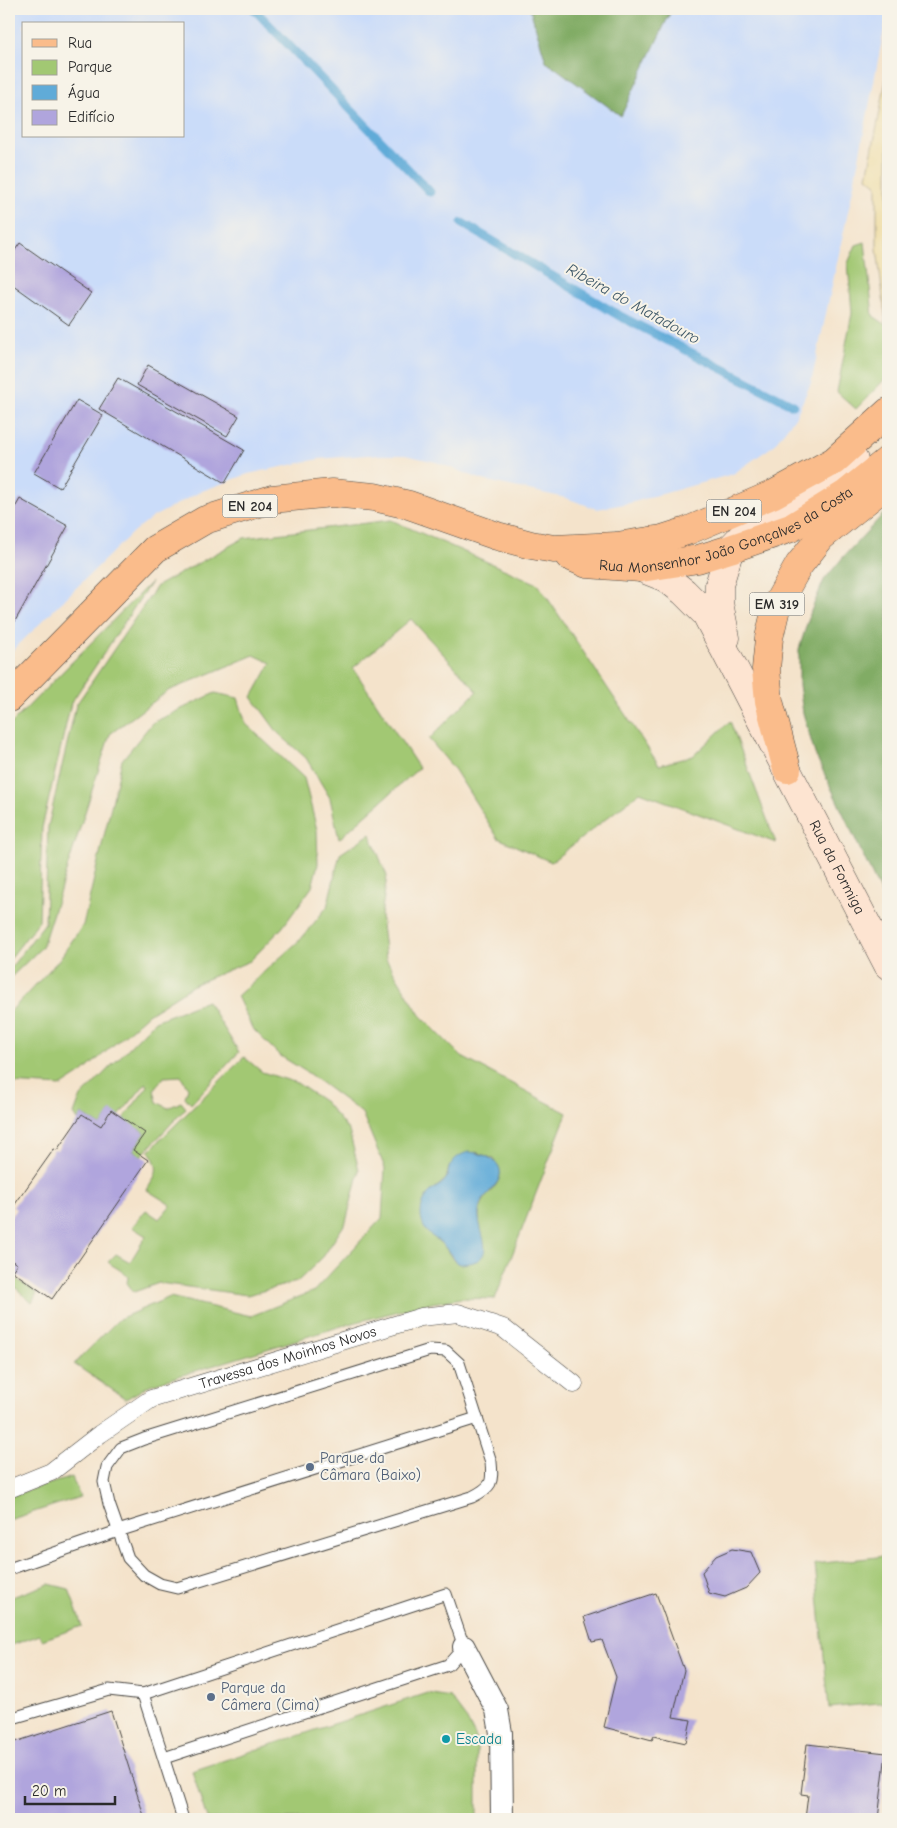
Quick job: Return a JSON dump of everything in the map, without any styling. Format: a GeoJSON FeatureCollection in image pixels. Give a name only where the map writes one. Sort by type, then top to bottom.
{"type":"FeatureCollection","features":[{"type":"Feature","properties":{"kind":"main road","name":"Rua Monsenhor João Gonçalves da Costa"},"geometry":{"type":"LineString","coordinates":[[9,698],[155,549],[204,520],[272,499],[332,494],[374,497],[436,514],[497,536],[554,549],[617,546],[662,539],[686,531],[774,494],[834,461],[888,412]]}},
{"type":"Feature","properties":{"kind":"main road"},"geometry":{"type":"LineString","coordinates":[[730,659],[719,603],[720,585],[730,549],[749,529],[766,516],[790,504],[840,472],[888,429]]}},
{"type":"Feature","properties":{"kind":"main road","name":"Rua Monsenhor João Gonçalves da Costa"},"geometry":{"type":"LineString","coordinates":[[554,549],[587,564],[641,568],[698,559],[791,528],[846,494],[888,460]]}},
{"type":"Feature","properties":{"kind":"main road","name":"EM 319"},"geometry":{"type":"LineString","coordinates":[[787,769],[769,701],[767,677],[769,638],[777,604],[799,565],[821,537],[888,480]]}},
{"type":"Feature","properties":{"kind":"main road","name":"EM 319"},"geometry":{"type":"LineString","coordinates":[[641,568],[666,578],[684,592],[706,614],[787,769]]}},
{"type":"Feature","properties":{"kind":"main road","name":"Rua da Formiga"},"geometry":{"type":"LineString","coordinates":[[787,769],[888,965]]}},
{"type":"Feature","properties":{"kind":"street","name":"Travessa dos Moinhos Novos"},"geometry":{"type":"LineString","coordinates":[[9,1489],[51,1472],[100,1434],[151,1400],[421,1317],[458,1313],[503,1328],[574,1384]]}},
{"type":"Feature","properties":{"kind":"street"},"geometry":{"type":"LineString","coordinates":[[464,1647],[497,1710],[501,1733],[502,1819]]}},
{"type":"Feature","properties":{"kind":"lane"},"geometry":{"type":"LineString","coordinates":[[430,1350],[446,1351],[459,1362],[477,1418],[491,1462],[493,1477],[486,1490],[463,1500],[177,1588],[160,1584],[144,1575],[128,1558],[104,1482],[107,1467],[121,1448],[144,1439],[430,1350]]}},
{"type":"Feature","properties":{"kind":"lane"},"geometry":{"type":"LineString","coordinates":[[9,1569],[118,1531],[477,1418]]}},
{"type":"Feature","properties":{"kind":"lane"},"geometry":{"type":"LineString","coordinates":[[9,1719],[109,1690],[143,1694],[446,1594],[464,1647],[448,1665],[164,1758]]}},
{"type":"Feature","properties":{"kind":"lane"},"geometry":{"type":"LineString","coordinates":[[143,1694],[183,1819]]}},
{"type":"Feature","properties":{"kind":"shaded area"},"geometry":{"type":"Polygon","coordinates":[[[9,9],[888,9],[853,189],[811,383],[796,416],[773,446],[733,474],[630,503],[597,509],[566,498],[483,480],[436,462],[405,455],[366,455],[319,459],[248,474],[202,491],[153,517],[134,531],[9,654],[9,9]]]}},
{"type":"Feature","properties":{"kind":"green space"},"geometry":{"type":"Polygon","coordinates":[[[530,9],[672,9],[621,116],[546,61],[530,9]]]}},
{"type":"Feature","properties":{"kind":"green space"},"geometry":{"type":"Polygon","coordinates":[[[865,242],[873,316],[888,326],[888,376],[856,409],[837,392],[852,313],[848,263],[856,245],[865,242]]]}},
{"type":"Feature","properties":{"kind":"green space"},"geometry":{"type":"Polygon","coordinates":[[[888,509],[888,908],[815,754],[803,713],[799,685],[799,649],[811,611],[824,580],[888,509]]]}},
{"type":"Feature","properties":{"kind":"green space"},"geometry":{"type":"Polygon","coordinates":[[[391,520],[538,584],[659,765],[693,756],[730,721],[776,843],[640,792],[551,862],[498,838],[455,770],[429,739],[477,691],[411,619],[353,668],[419,768],[339,839],[330,798],[306,758],[278,733],[252,697],[271,663],[254,655],[168,691],[110,734],[42,947],[9,979],[9,970],[45,923],[48,827],[76,705],[157,586],[244,538],[391,520]]]}},
{"type":"Feature","properties":{"kind":"green space"},"geometry":{"type":"Polygon","coordinates":[[[151,582],[71,703],[42,828],[39,921],[9,960],[9,726],[151,582]]]}},
{"type":"Feature","properties":{"kind":"green space"},"geometry":{"type":"Polygon","coordinates":[[[215,693],[238,698],[246,724],[304,778],[317,830],[318,864],[312,887],[282,928],[250,961],[195,984],[148,1014],[82,1073],[62,1086],[9,1083],[9,1013],[58,961],[83,925],[122,760],[152,723],[215,693]]]}},
{"type":"Feature","properties":{"kind":"green space"},"geometry":{"type":"Polygon","coordinates":[[[370,834],[387,876],[381,916],[386,959],[420,1015],[462,1057],[567,1113],[495,1299],[462,1298],[426,1304],[345,1325],[150,1385],[126,1399],[74,1364],[119,1319],[170,1297],[251,1316],[314,1291],[382,1218],[385,1168],[362,1113],[308,1073],[279,1055],[252,1028],[237,996],[301,939],[327,907],[340,854],[370,834]],[[476,1152],[449,1167],[446,1179],[427,1195],[438,1241],[445,1247],[453,1260],[460,1264],[480,1227],[479,1216],[484,1201],[499,1179],[500,1171],[494,1159],[476,1152]]]}},
{"type":"Feature","properties":{"kind":"green space"},"geometry":{"type":"Polygon","coordinates":[[[207,1001],[239,1052],[191,1104],[185,1097],[188,1088],[181,1076],[164,1077],[154,1090],[157,1102],[168,1108],[181,1102],[186,1108],[141,1156],[133,1150],[145,1133],[123,1119],[148,1086],[146,1083],[119,1116],[111,1111],[101,1126],[82,1114],[78,1120],[74,1114],[80,1098],[155,1021],[207,1001]]]}},
{"type":"Feature","properties":{"kind":"green space"},"geometry":{"type":"Polygon","coordinates":[[[244,1057],[262,1072],[297,1083],[325,1102],[349,1131],[359,1170],[346,1222],[323,1257],[297,1282],[247,1295],[159,1283],[134,1292],[127,1283],[128,1277],[108,1262],[116,1254],[130,1262],[146,1236],[132,1227],[146,1210],[159,1219],[171,1205],[147,1190],[156,1171],[155,1162],[149,1151],[244,1057]]]}},
{"type":"Feature","properties":{"kind":"green space"},"geometry":{"type":"Polygon","coordinates":[[[9,1274],[37,1293],[32,1303],[15,1287],[9,1299],[9,1274]]]}},
{"type":"Feature","properties":{"kind":"green space"},"geometry":{"type":"Polygon","coordinates":[[[72,1477],[80,1497],[9,1520],[9,1496],[72,1477]]]}},
{"type":"Feature","properties":{"kind":"green space"},"geometry":{"type":"Polygon","coordinates":[[[886,1556],[888,1585],[888,1702],[829,1708],[815,1564],[886,1556]]]}},
{"type":"Feature","properties":{"kind":"green space"},"geometry":{"type":"Polygon","coordinates":[[[49,1584],[69,1589],[82,1626],[42,1640],[40,1635],[9,1646],[9,1598],[49,1584]]]}},
{"type":"Feature","properties":{"kind":"green space"},"geometry":{"type":"Polygon","coordinates":[[[427,1693],[450,1697],[467,1720],[477,1740],[477,1819],[207,1819],[192,1771],[427,1693]]]}},
{"type":"Feature","properties":{"kind":"sand"},"geometry":{"type":"Polygon","coordinates":[[[888,71],[888,321],[886,323],[877,248],[877,185],[867,177],[888,71]]]}},
{"type":"Feature","properties":{"kind":"water"},"geometry":{"type":"Polygon","coordinates":[[[469,1152],[481,1154],[492,1160],[500,1169],[500,1174],[498,1181],[480,1206],[479,1215],[484,1251],[481,1257],[474,1262],[460,1264],[425,1229],[421,1210],[428,1194],[446,1179],[453,1162],[469,1152]]]}},
{"type":"Feature","properties":{"kind":"building"},"geometry":{"type":"Polygon","coordinates":[[[20,243],[91,293],[69,325],[9,282],[9,259],[20,243]]]}},
{"type":"Feature","properties":{"kind":"building"},"geometry":{"type":"Polygon","coordinates":[[[148,365],[239,416],[227,436],[137,385],[148,365]]]}},
{"type":"Feature","properties":{"kind":"building"},"geometry":{"type":"Polygon","coordinates":[[[118,378],[244,450],[225,483],[99,409],[118,378]]]}},
{"type":"Feature","properties":{"kind":"building"},"geometry":{"type":"Polygon","coordinates":[[[77,400],[103,415],[60,488],[34,473],[77,400]]]}},
{"type":"Feature","properties":{"kind":"building"},"geometry":{"type":"Polygon","coordinates":[[[20,499],[68,526],[9,632],[9,518],[20,499]]]}},
{"type":"Feature","properties":{"kind":"building"},"geometry":{"type":"Polygon","coordinates":[[[111,1110],[145,1133],[133,1150],[148,1160],[52,1299],[12,1271],[17,1264],[9,1259],[9,1220],[16,1209],[13,1207],[54,1149],[57,1150],[82,1114],[101,1126],[111,1110]]]}},
{"type":"Feature","properties":{"kind":"building"},"geometry":{"type":"Polygon","coordinates":[[[732,1549],[751,1552],[760,1573],[746,1588],[725,1597],[709,1593],[702,1572],[716,1556],[732,1549]]]}},
{"type":"Feature","properties":{"kind":"building"},"geometry":{"type":"Polygon","coordinates":[[[656,1593],[684,1670],[673,1717],[691,1720],[686,1743],[654,1736],[652,1740],[604,1727],[616,1677],[602,1640],[592,1642],[584,1617],[656,1593]]]}},
{"type":"Feature","properties":{"kind":"building"},"geometry":{"type":"Polygon","coordinates":[[[111,1711],[145,1819],[9,1819],[9,1744],[111,1711]]]}},
{"type":"Feature","properties":{"kind":"building"},"geometry":{"type":"Polygon","coordinates":[[[807,1744],[886,1753],[878,1819],[805,1819],[808,1795],[801,1794],[807,1744]]]}},
{"type":"Feature","properties":{"kind":"waterway","name":"Ribeira do Matadouro"},"geometry":{"type":"LineString","coordinates":[[254,9],[430,192]]}},
{"type":"Feature","properties":{"kind":"waterway","name":"Ribeira do Matadouro"},"geometry":{"type":"LineString","coordinates":[[462,223],[620,316],[793,405]]}},
{"type":"Feature","properties":{"kind":"place","name":"Parque da Câmara (Baixo)"},"geometry":{"type":"Point","coordinates":[310,1467]}},
{"type":"Feature","properties":{"kind":"place","name":"Parque da Câmera (Cima)"},"geometry":{"type":"Point","coordinates":[211,1697]}},
{"type":"Feature","properties":{"kind":"place","name":"Escada"},"geometry":{"type":"Point","coordinates":[446,1739]}}]}
